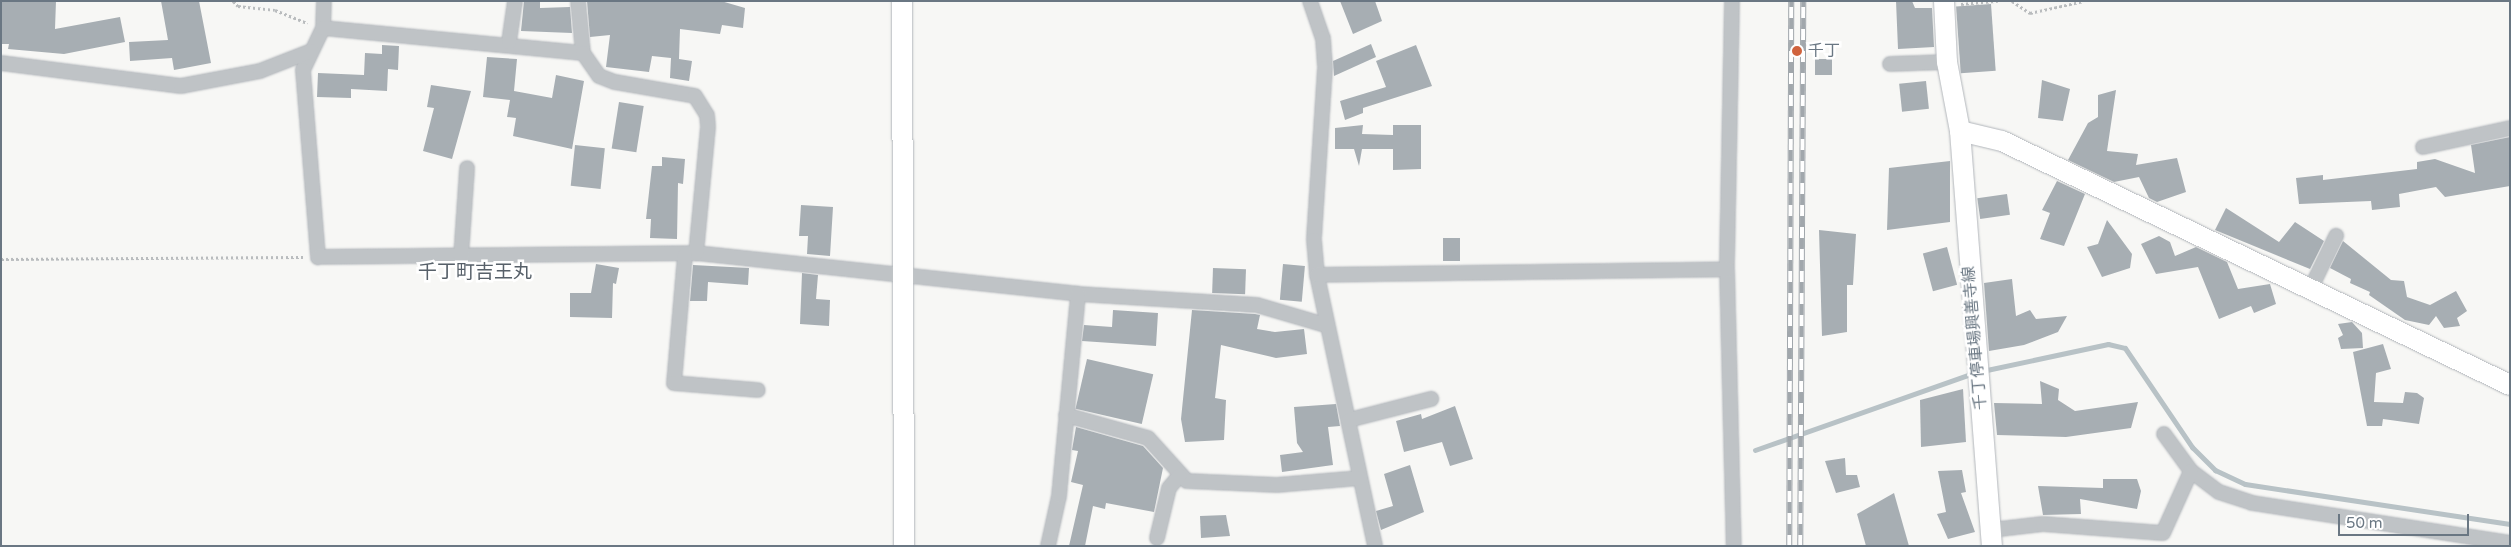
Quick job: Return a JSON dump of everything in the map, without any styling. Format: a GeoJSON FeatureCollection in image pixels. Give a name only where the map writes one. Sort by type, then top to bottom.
{"type":"FeatureCollection","features":[{"type":"Feature","properties":{"kind":"street"},"geometry":{"type":"LineString","coordinates":[[324,1],[323,28],[303,70],[304,112],[318,257],[690,254],[1078,294],[1257,305],[1325,325]]}},
{"type":"Feature","properties":{"kind":"street"},"geometry":{"type":"LineString","coordinates":[[509,42],[515,1]]}},
{"type":"Feature","properties":{"kind":"street"},"geometry":{"type":"LineString","coordinates":[[578,1],[583,53],[599,76],[695,96],[707,115],[674,383],[758,390]]}},
{"type":"Feature","properties":{"kind":"street"},"geometry":{"type":"LineString","coordinates":[[902,1],[900,277],[904,546]]}},
{"type":"Feature","properties":{"kind":"street"},"geometry":{"type":"LineString","coordinates":[[1310,1],[1323,38],[1325,68],[1314,240],[1317,275],[1325,325],[1337,356],[1375,546]]}},
{"type":"Feature","properties":{"kind":"street"},"geometry":{"type":"LineString","coordinates":[[1732,1],[1727,269],[1734,546]]}},
{"type":"Feature","properties":{"kind":"street","name":"千丁停車場興善寺線"},"geometry":{"type":"LineString","coordinates":[[1944,3],[1947,62],[1960,131],[1990,541]]}},
{"type":"Feature","properties":{"kind":"street"},"geometry":{"type":"LineString","coordinates":[[323,28],[338,33],[509,42],[583,53]]}},
{"type":"Feature","properties":{"kind":"street"},"geometry":{"type":"LineString","coordinates":[[1,63],[180,86],[260,71],[311,51]]}},
{"type":"Feature","properties":{"kind":"street"},"geometry":{"type":"LineString","coordinates":[[1890,64],[1947,62]]}},
{"type":"Feature","properties":{"kind":"street"},"geometry":{"type":"LineString","coordinates":[[2423,147],[2510,128]]}},
{"type":"Feature","properties":{"kind":"street"},"geometry":{"type":"LineString","coordinates":[[1960,131],[2002,141],[2510,385]]}},
{"type":"Feature","properties":{"kind":"street"},"geometry":{"type":"LineString","coordinates":[[461,256],[467,168]]}},
{"type":"Feature","properties":{"kind":"street"},"geometry":{"type":"LineString","coordinates":[[2311,288],[2336,236]]}},
{"type":"Feature","properties":{"kind":"street"},"geometry":{"type":"LineString","coordinates":[[1317,275],[1727,269]]}},
{"type":"Feature","properties":{"kind":"street"},"geometry":{"type":"LineString","coordinates":[[1048,546],[1059,496],[1078,294]]}},
{"type":"Feature","properties":{"kind":"street"},"geometry":{"type":"LineString","coordinates":[[1349,420],[1431,399]]}},
{"type":"Feature","properties":{"kind":"street"},"geometry":{"type":"LineString","coordinates":[[1066,415],[1148,438],[1179,476],[1187,481],[1277,485],[1360,478]]}},
{"type":"Feature","properties":{"kind":"street"},"geometry":{"type":"LineString","coordinates":[[2164,434],[2191,472],[2219,492],[2252,503],[2510,543]]}},
{"type":"Feature","properties":{"kind":"street"},"geometry":{"type":"LineString","coordinates":[[1990,541],[2043,524],[2163,533],[2191,472]]}},
{"type":"Feature","properties":{"kind":"street"},"geometry":{"type":"LineString","coordinates":[[1157,538],[1169,488],[1179,476]]}},
{"type":"Feature","properties":{"kind":"path"},"geometry":{"type":"LineString","coordinates":[[233,1],[238,6],[275,10],[323,28]]}},
{"type":"Feature","properties":{"kind":"path"},"geometry":{"type":"LineString","coordinates":[[1944,3],[1998,1]]}},
{"type":"Feature","properties":{"kind":"path"},"geometry":{"type":"LineString","coordinates":[[2012,1],[2030,13],[2084,1]]}},
{"type":"Feature","properties":{"kind":"path"},"geometry":{"type":"LineString","coordinates":[[1,259],[318,257]]}},
{"type":"Feature","properties":{"kind":"building"},"geometry":{"type":"Polygon","coordinates":[[[1,1],[56,1],[55,29],[120,17],[125,42],[64,54],[8,49],[9,44],[1,44],[1,1]]]}},
{"type":"Feature","properties":{"kind":"building"},"geometry":{"type":"Polygon","coordinates":[[[161,1],[199,1],[211,63],[174,70],[172,58],[130,61],[129,42],[168,40],[161,1]]]}},
{"type":"Feature","properties":{"kind":"building"},"geometry":{"type":"Polygon","coordinates":[[[524,1],[540,1],[540,8],[570,7],[572,33],[521,31],[524,1]]]}},
{"type":"Feature","properties":{"kind":"building"},"geometry":{"type":"Polygon","coordinates":[[[587,1],[721,1],[745,8],[743,28],[722,25],[720,34],[680,29],[679,59],[692,61],[689,81],[670,78],[671,58],[652,56],[649,72],[606,67],[610,35],[590,37],[587,1]]]}},
{"type":"Feature","properties":{"kind":"building"},"geometry":{"type":"Polygon","coordinates":[[[1340,1],[1375,1],[1382,21],[1353,34],[1340,1]]]}},
{"type":"Feature","properties":{"kind":"building"},"geometry":{"type":"Polygon","coordinates":[[[1896,1],[1912,1],[1915,8],[1932,8],[1934,47],[1898,49],[1896,1]]]}},
{"type":"Feature","properties":{"kind":"building"},"geometry":{"type":"Polygon","coordinates":[[[1991,4],[1996,71],[1961,73],[1956,6],[1991,4]]]}},
{"type":"Feature","properties":{"kind":"building"},"geometry":{"type":"Polygon","coordinates":[[[1371,44],[1376,57],[1334,76],[1333,61],[1371,44]]]}},
{"type":"Feature","properties":{"kind":"building"},"geometry":{"type":"Polygon","coordinates":[[[382,45],[399,46],[398,70],[388,69],[387,91],[351,89],[351,98],[317,97],[318,73],[364,75],[365,53],[382,54],[382,45]]]}},
{"type":"Feature","properties":{"kind":"building"},"geometry":{"type":"Polygon","coordinates":[[[1416,45],[1432,86],[1363,108],[1363,113],[1345,120],[1340,101],[1386,87],[1376,61],[1416,45]]]}},
{"type":"Feature","properties":{"kind":"building"},"geometry":{"type":"Polygon","coordinates":[[[487,57],[517,59],[514,91],[552,98],[556,75],[584,81],[572,149],[513,136],[516,118],[507,117],[510,100],[483,97],[487,57]]]}},
{"type":"Feature","properties":{"kind":"building"},"geometry":{"type":"Polygon","coordinates":[[[1815,59],[1832,59],[1832,75],[1815,75],[1815,59]]]}},
{"type":"Feature","properties":{"kind":"building"},"geometry":{"type":"Polygon","coordinates":[[[2042,80],[2070,89],[2063,121],[2038,118],[2042,80]]]}},
{"type":"Feature","properties":{"kind":"building"},"geometry":{"type":"Polygon","coordinates":[[[1926,81],[1929,109],[1902,112],[1899,84],[1926,81]]]}},
{"type":"Feature","properties":{"kind":"building"},"geometry":{"type":"Polygon","coordinates":[[[431,85],[471,91],[452,159],[423,151],[434,108],[427,107],[431,85]]]}},
{"type":"Feature","properties":{"kind":"building"},"geometry":{"type":"Polygon","coordinates":[[[2116,90],[2107,151],[2138,154],[2136,165],[2177,158],[2186,192],[2157,202],[2149,198],[2139,177],[2114,182],[2068,160],[2088,123],[2098,117],[2098,95],[2116,90]]]}},
{"type":"Feature","properties":{"kind":"building"},"geometry":{"type":"Polygon","coordinates":[[[619,102],[644,106],[636,152],[612,148],[619,102]]]}},
{"type":"Feature","properties":{"kind":"building"},"geometry":{"type":"Polygon","coordinates":[[[1363,125],[1362,134],[1393,135],[1393,125],[1421,125],[1421,169],[1393,170],[1393,149],[1362,149],[1359,166],[1354,149],[1335,149],[1335,128],[1363,125]]]}},
{"type":"Feature","properties":{"kind":"building"},"geometry":{"type":"Polygon","coordinates":[[[2510,137],[2510,186],[2445,197],[2436,187],[2399,194],[2400,207],[2372,210],[2371,201],[2299,204],[2296,178],[2323,175],[2323,180],[2417,169],[2417,162],[2435,159],[2475,173],[2471,145],[2510,137]]]}},
{"type":"Feature","properties":{"kind":"building"},"geometry":{"type":"Polygon","coordinates":[[[575,145],[605,148],[601,189],[571,186],[575,145]]]}},
{"type":"Feature","properties":{"kind":"building"},"geometry":{"type":"Polygon","coordinates":[[[662,157],[685,159],[683,184],[678,183],[677,239],[650,238],[651,219],[646,219],[652,166],[662,166],[662,157]]]}},
{"type":"Feature","properties":{"kind":"building"},"geometry":{"type":"Polygon","coordinates":[[[1950,161],[1950,222],[1887,230],[1889,168],[1950,161]]]}},
{"type":"Feature","properties":{"kind":"building"},"geometry":{"type":"Polygon","coordinates":[[[2057,181],[2085,194],[2064,246],[2040,239],[2050,213],[2042,210],[2057,181]]]}},
{"type":"Feature","properties":{"kind":"building"},"geometry":{"type":"Polygon","coordinates":[[[2007,194],[2010,215],[1980,219],[1977,198],[2007,194]]]}},
{"type":"Feature","properties":{"kind":"building"},"geometry":{"type":"Polygon","coordinates":[[[801,205],[833,207],[830,256],[807,254],[808,236],[799,236],[801,205]]]}},
{"type":"Feature","properties":{"kind":"building"},"geometry":{"type":"Polygon","coordinates":[[[2226,208],[2279,242],[2295,222],[2324,241],[2310,269],[2215,230],[2226,208]]]}},
{"type":"Feature","properties":{"kind":"building"},"geometry":{"type":"Polygon","coordinates":[[[2107,220],[2132,254],[2130,268],[2102,277],[2087,247],[2098,244],[2107,220]]]}},
{"type":"Feature","properties":{"kind":"building"},"geometry":{"type":"Polygon","coordinates":[[[1819,230],[1856,234],[1853,285],[1847,285],[1847,332],[1822,336],[1819,230]]]}},
{"type":"Feature","properties":{"kind":"building"},"geometry":{"type":"Polygon","coordinates":[[[2159,236],[2170,242],[2175,256],[2196,247],[2227,262],[2238,289],[2270,284],[2276,304],[2254,313],[2251,306],[2219,319],[2198,267],[2156,274],[2141,244],[2159,236]]]}},
{"type":"Feature","properties":{"kind":"building"},"geometry":{"type":"Polygon","coordinates":[[[1443,238],[1460,238],[1460,261],[1443,261],[1443,238]]]}},
{"type":"Feature","properties":{"kind":"building"},"geometry":{"type":"Polygon","coordinates":[[[2343,241],[2391,280],[2404,281],[2407,297],[2430,305],[2456,291],[2467,311],[2457,318],[2460,326],[2444,328],[2436,316],[2429,325],[2405,320],[2369,295],[2370,292],[2350,283],[2351,279],[2330,268],[2343,241]]]}},
{"type":"Feature","properties":{"kind":"building"},"geometry":{"type":"Polygon","coordinates":[[[1947,247],[1957,285],[1933,291],[1923,253],[1947,247]]]}},
{"type":"Feature","properties":{"kind":"building"},"geometry":{"type":"Polygon","coordinates":[[[596,264],[619,268],[616,284],[613,283],[612,318],[570,317],[570,293],[591,293],[596,264]]]}},
{"type":"Feature","properties":{"kind":"building"},"geometry":{"type":"Polygon","coordinates":[[[1283,264],[1305,266],[1302,302],[1280,300],[1283,264]]]}},
{"type":"Feature","properties":{"kind":"building"},"geometry":{"type":"Polygon","coordinates":[[[693,265],[749,268],[748,285],[708,282],[707,301],[690,301],[693,265]]]}},
{"type":"Feature","properties":{"kind":"building"},"geometry":{"type":"Polygon","coordinates":[[[1213,268],[1246,269],[1245,294],[1212,293],[1213,268]]]}},
{"type":"Feature","properties":{"kind":"building"},"geometry":{"type":"Polygon","coordinates":[[[802,273],[818,275],[816,299],[830,300],[829,326],[800,324],[802,273]]]}},
{"type":"Feature","properties":{"kind":"building"},"geometry":{"type":"Polygon","coordinates":[[[2012,279],[2016,316],[2030,310],[2036,319],[2067,316],[2058,332],[2024,345],[1989,351],[1984,283],[2012,279]]]}},
{"type":"Feature","properties":{"kind":"building"},"geometry":{"type":"Polygon","coordinates":[[[1113,310],[1158,313],[1156,346],[1082,341],[1084,325],[1112,327],[1113,310]]]}},
{"type":"Feature","properties":{"kind":"building"},"geometry":{"type":"Polygon","coordinates":[[[1192,310],[1260,315],[1257,329],[1275,332],[1304,329],[1307,354],[1276,358],[1221,345],[1215,398],[1226,400],[1224,440],[1185,442],[1181,419],[1192,310]]]}},
{"type":"Feature","properties":{"kind":"building"},"geometry":{"type":"Polygon","coordinates":[[[2352,322],[2362,333],[2363,348],[2341,349],[2338,338],[2343,335],[2338,324],[2352,322]]]}},
{"type":"Feature","properties":{"kind":"building"},"geometry":{"type":"Polygon","coordinates":[[[2383,344],[2391,369],[2376,373],[2374,402],[2403,403],[2405,392],[2417,393],[2424,398],[2419,424],[2383,419],[2382,426],[2367,426],[2353,352],[2383,344]]]}},
{"type":"Feature","properties":{"kind":"building"},"geometry":{"type":"Polygon","coordinates":[[[1087,359],[1153,374],[1142,424],[1076,409],[1087,359]]]}},
{"type":"Feature","properties":{"kind":"building"},"geometry":{"type":"Polygon","coordinates":[[[2040,381],[2059,389],[2058,400],[2075,411],[2138,402],[2131,428],[2066,437],[1997,435],[1994,403],[2042,404],[2040,381]]]}},
{"type":"Feature","properties":{"kind":"building"},"geometry":{"type":"Polygon","coordinates":[[[1963,389],[1966,442],[1921,447],[1920,400],[1963,389]]]}},
{"type":"Feature","properties":{"kind":"building"},"geometry":{"type":"Polygon","coordinates":[[[1336,404],[1340,426],[1328,427],[1333,465],[1282,472],[1280,455],[1303,452],[1297,443],[1294,407],[1336,404]]]}},
{"type":"Feature","properties":{"kind":"building"},"geometry":{"type":"Polygon","coordinates":[[[1455,406],[1473,459],[1450,466],[1442,442],[1404,452],[1396,421],[1421,414],[1422,419],[1455,406]]]}},
{"type":"Feature","properties":{"kind":"building"},"geometry":{"type":"Polygon","coordinates":[[[1076,427],[1143,446],[1163,468],[1154,512],[1106,503],[1105,509],[1093,506],[1085,546],[1069,546],[1083,485],[1071,482],[1078,451],[1072,450],[1076,427]]]}},
{"type":"Feature","properties":{"kind":"building"},"geometry":{"type":"Polygon","coordinates":[[[1845,458],[1846,475],[1857,475],[1860,487],[1836,493],[1825,461],[1845,458]]]}},
{"type":"Feature","properties":{"kind":"building"},"geometry":{"type":"Polygon","coordinates":[[[1410,465],[1424,512],[1381,530],[1376,511],[1393,506],[1384,474],[1410,465]]]}},
{"type":"Feature","properties":{"kind":"building"},"geometry":{"type":"Polygon","coordinates":[[[1962,470],[1966,492],[1961,493],[1975,532],[1948,539],[1937,514],[1946,512],[1938,471],[1962,470]]]}},
{"type":"Feature","properties":{"kind":"building"},"geometry":{"type":"Polygon","coordinates":[[[2103,479],[2137,479],[2141,491],[2137,509],[2080,499],[2081,514],[2043,515],[2038,486],[2103,488],[2103,479]]]}},
{"type":"Feature","properties":{"kind":"building"},"geometry":{"type":"Polygon","coordinates":[[[1894,493],[1909,546],[1866,546],[1857,514],[1894,493]]]}},
{"type":"Feature","properties":{"kind":"building"},"geometry":{"type":"Polygon","coordinates":[[[1226,515],[1230,536],[1201,538],[1200,516],[1226,515]]]}},
{"type":"Feature","properties":{"kind":"waterway"},"geometry":{"type":"LineString","coordinates":[[1982,371],[2108,344],[2125,348],[2192,447],[2215,470],[2245,484],[2510,524]]}},
{"type":"Feature","properties":{"kind":"waterway"},"geometry":{"type":"LineString","coordinates":[[1755,450],[1974,373]]}},
{"type":"Feature","properties":{"kind":"railway"},"geometry":{"type":"LineString","coordinates":[[1789,546],[1791,1]]}},
{"type":"Feature","properties":{"kind":"railway"},"geometry":{"type":"LineString","coordinates":[[1800,546],[1803,1]]}},
{"type":"Feature","properties":{"kind":"place","name":"千丁"},"geometry":{"type":"Point","coordinates":[1797,51]}},
{"type":"Feature","properties":{"kind":"district","name":"千丁町吉王丸"},"geometry":{"type":"Point","coordinates":[475,273]}}]}
